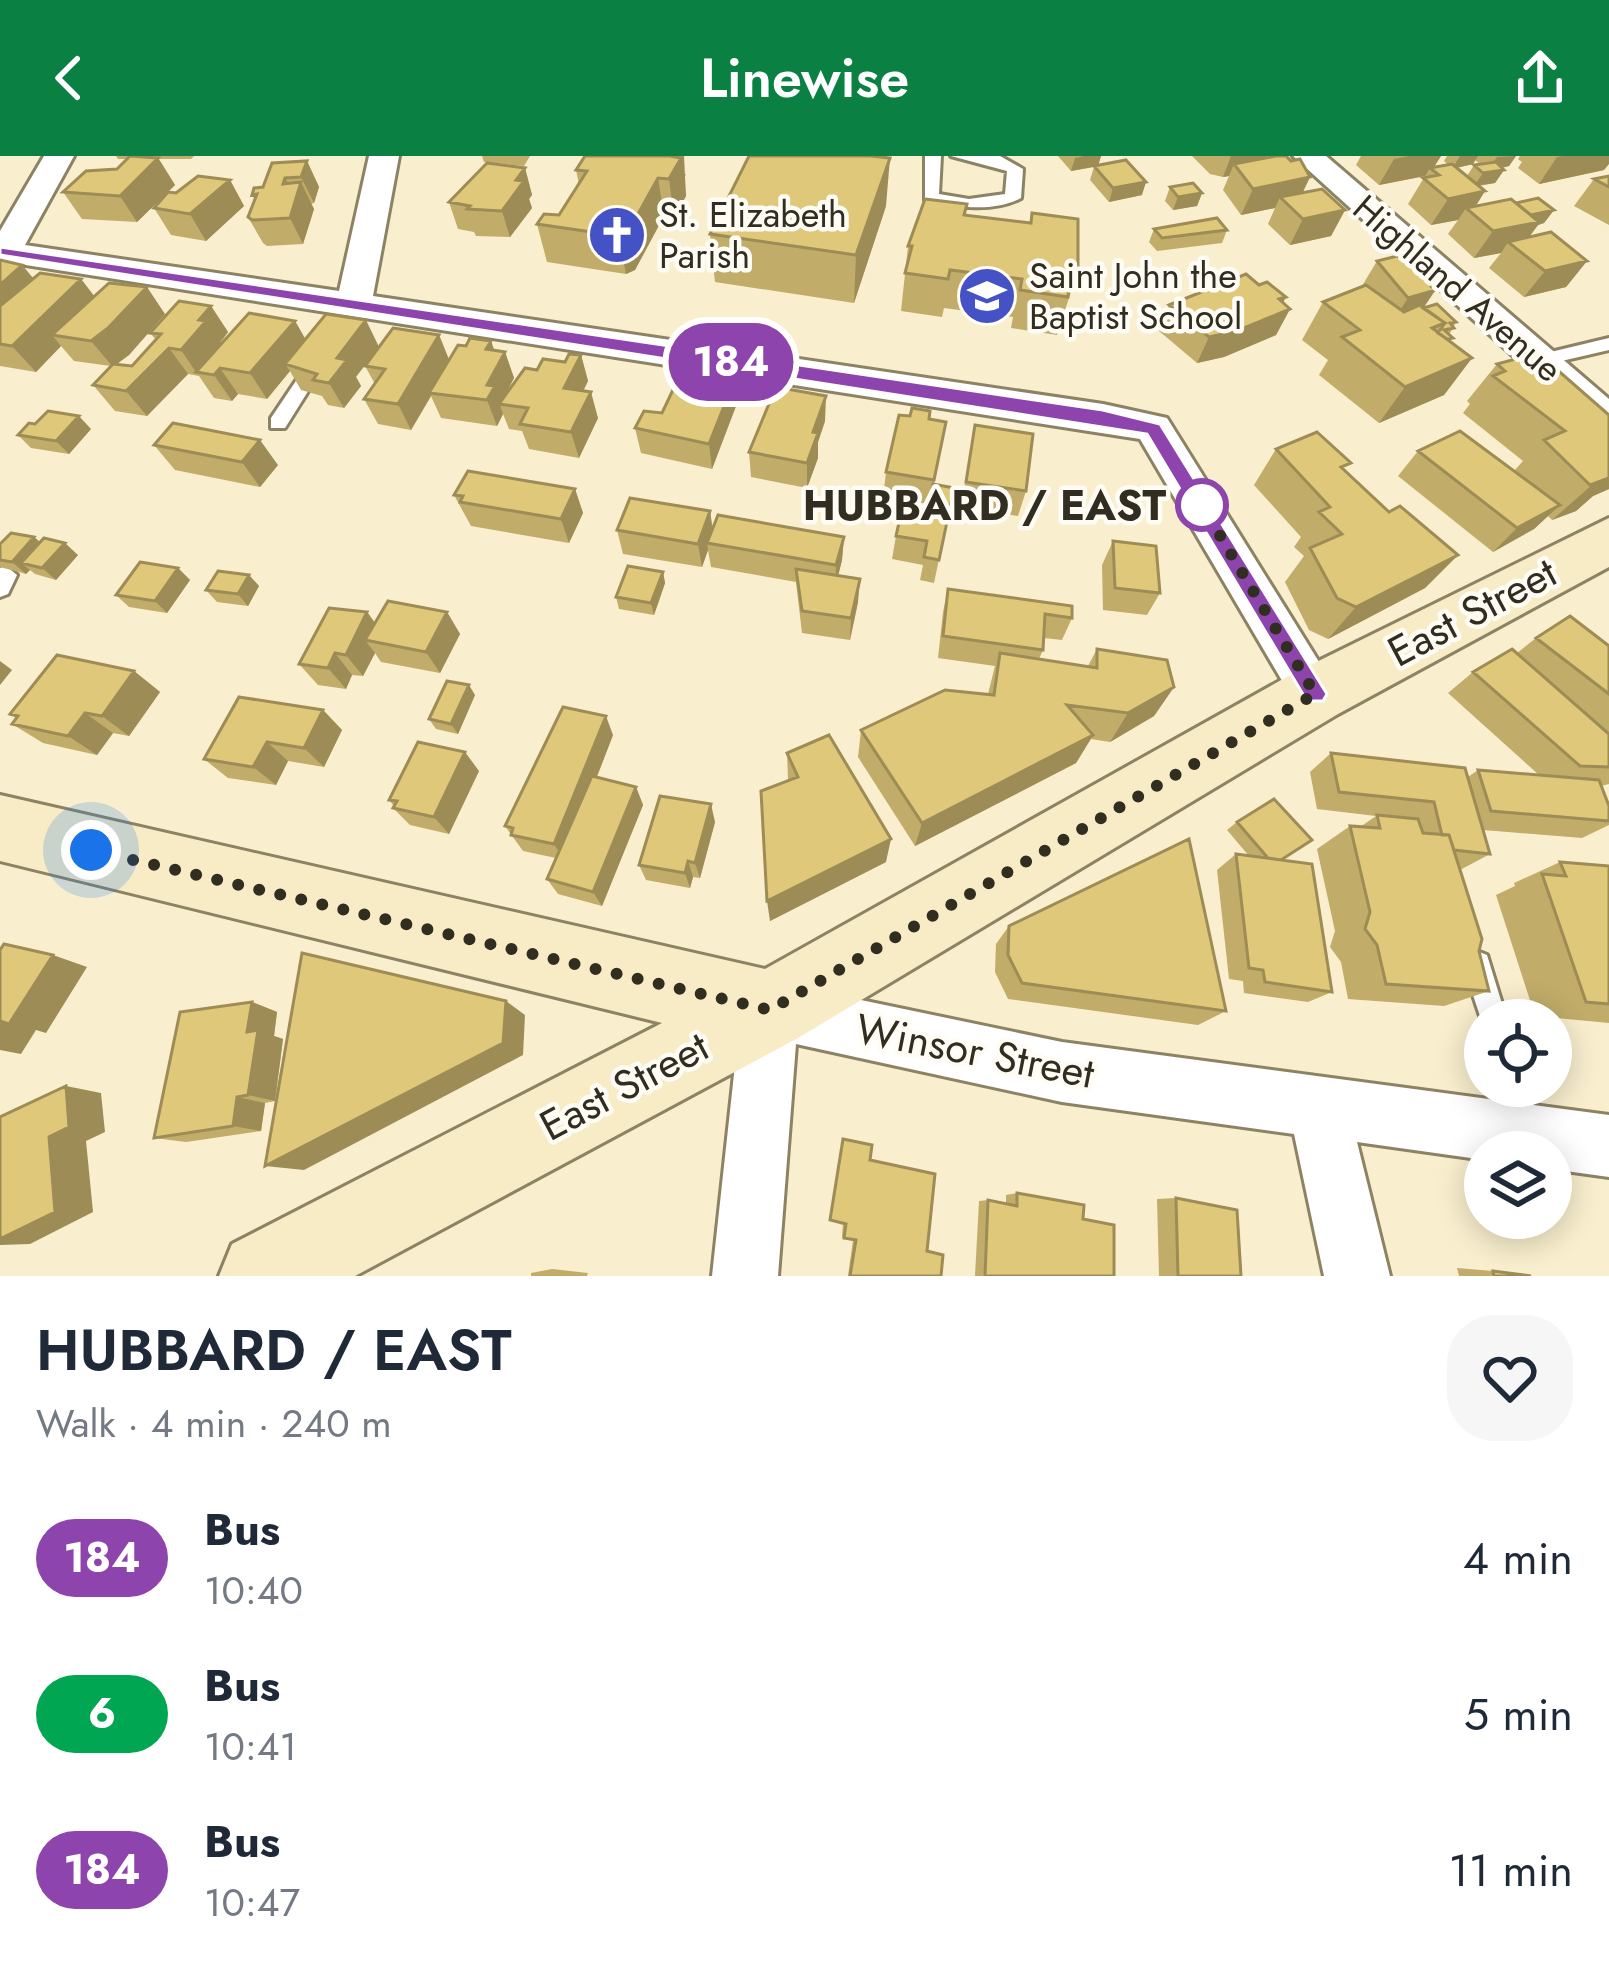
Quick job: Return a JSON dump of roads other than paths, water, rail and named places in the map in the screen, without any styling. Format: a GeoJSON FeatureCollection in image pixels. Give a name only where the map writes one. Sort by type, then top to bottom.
{"type":"FeatureCollection","features":[{"type":"Feature","properties":{"kind":"main road","name":"East Street"},"geometry":{"type":"LineString","coordinates":[[264,1276],[770,1010],[1315,694],[1609,540]]}},
{"type":"Feature","properties":{"kind":"main road","name":"Winsor Street"},"geometry":{"type":"LineString","coordinates":[[0,828],[770,1010]]}},
{"type":"Feature","properties":{"kind":"street"},"geometry":{"type":"LineString","coordinates":[[59,156],[2,252],[346,320],[1154,428],[1315,694]]}},
{"type":"Feature","properties":{"kind":"street"},"geometry":{"type":"LineString","coordinates":[[346,320],[384,156]]}},
{"type":"Feature","properties":{"kind":"street","name":"Highland Avenue"},"geometry":{"type":"LineString","coordinates":[[1308,156],[1609,420]]}},
{"type":"Feature","properties":{"kind":"street"},"geometry":{"type":"LineString","coordinates":[[745,1276],[770,1010]]}},
{"type":"Feature","properties":{"kind":"street","name":"Winsor Street"},"geometry":{"type":"LineString","coordinates":[[770,1010],[1062,1072],[1318,1104],[1519,1110],[1609,1146]]}},
{"type":"Feature","properties":{"kind":"street"},"geometry":{"type":"LineString","coordinates":[[1318,1104],[1357,1276]]}},
{"type":"Feature","properties":{"kind":"lane"},"geometry":{"type":"LineString","coordinates":[[933,156],[931,197],[968,204],[1013,198],[1016,169],[1000,161],[959,156]]}},
{"type":"Feature","properties":{"kind":"lane"},"geometry":{"type":"LineString","coordinates":[[278,423],[346,320]]}},
{"type":"Feature","properties":{"kind":"lane"},"geometry":{"type":"LineString","coordinates":[[1540,360],[1609,344]]}},
{"type":"Feature","properties":{"kind":"lane"},"geometry":{"type":"LineString","coordinates":[[1470,940],[1487,999]]}},
{"type":"Feature","properties":{"kind":"place","name":"St. Elizabeth Parish"},"geometry":{"type":"Point","coordinates":[617,235]}},
{"type":"Feature","properties":{"kind":"place","name":"Saint John the Baptist School"},"geometry":{"type":"Point","coordinates":[987,296]}},
{"type":"Feature","properties":{"kind":"place","name":"HUBBARD / EAST"},"geometry":{"type":"Point","coordinates":[1202,505]}}]}
